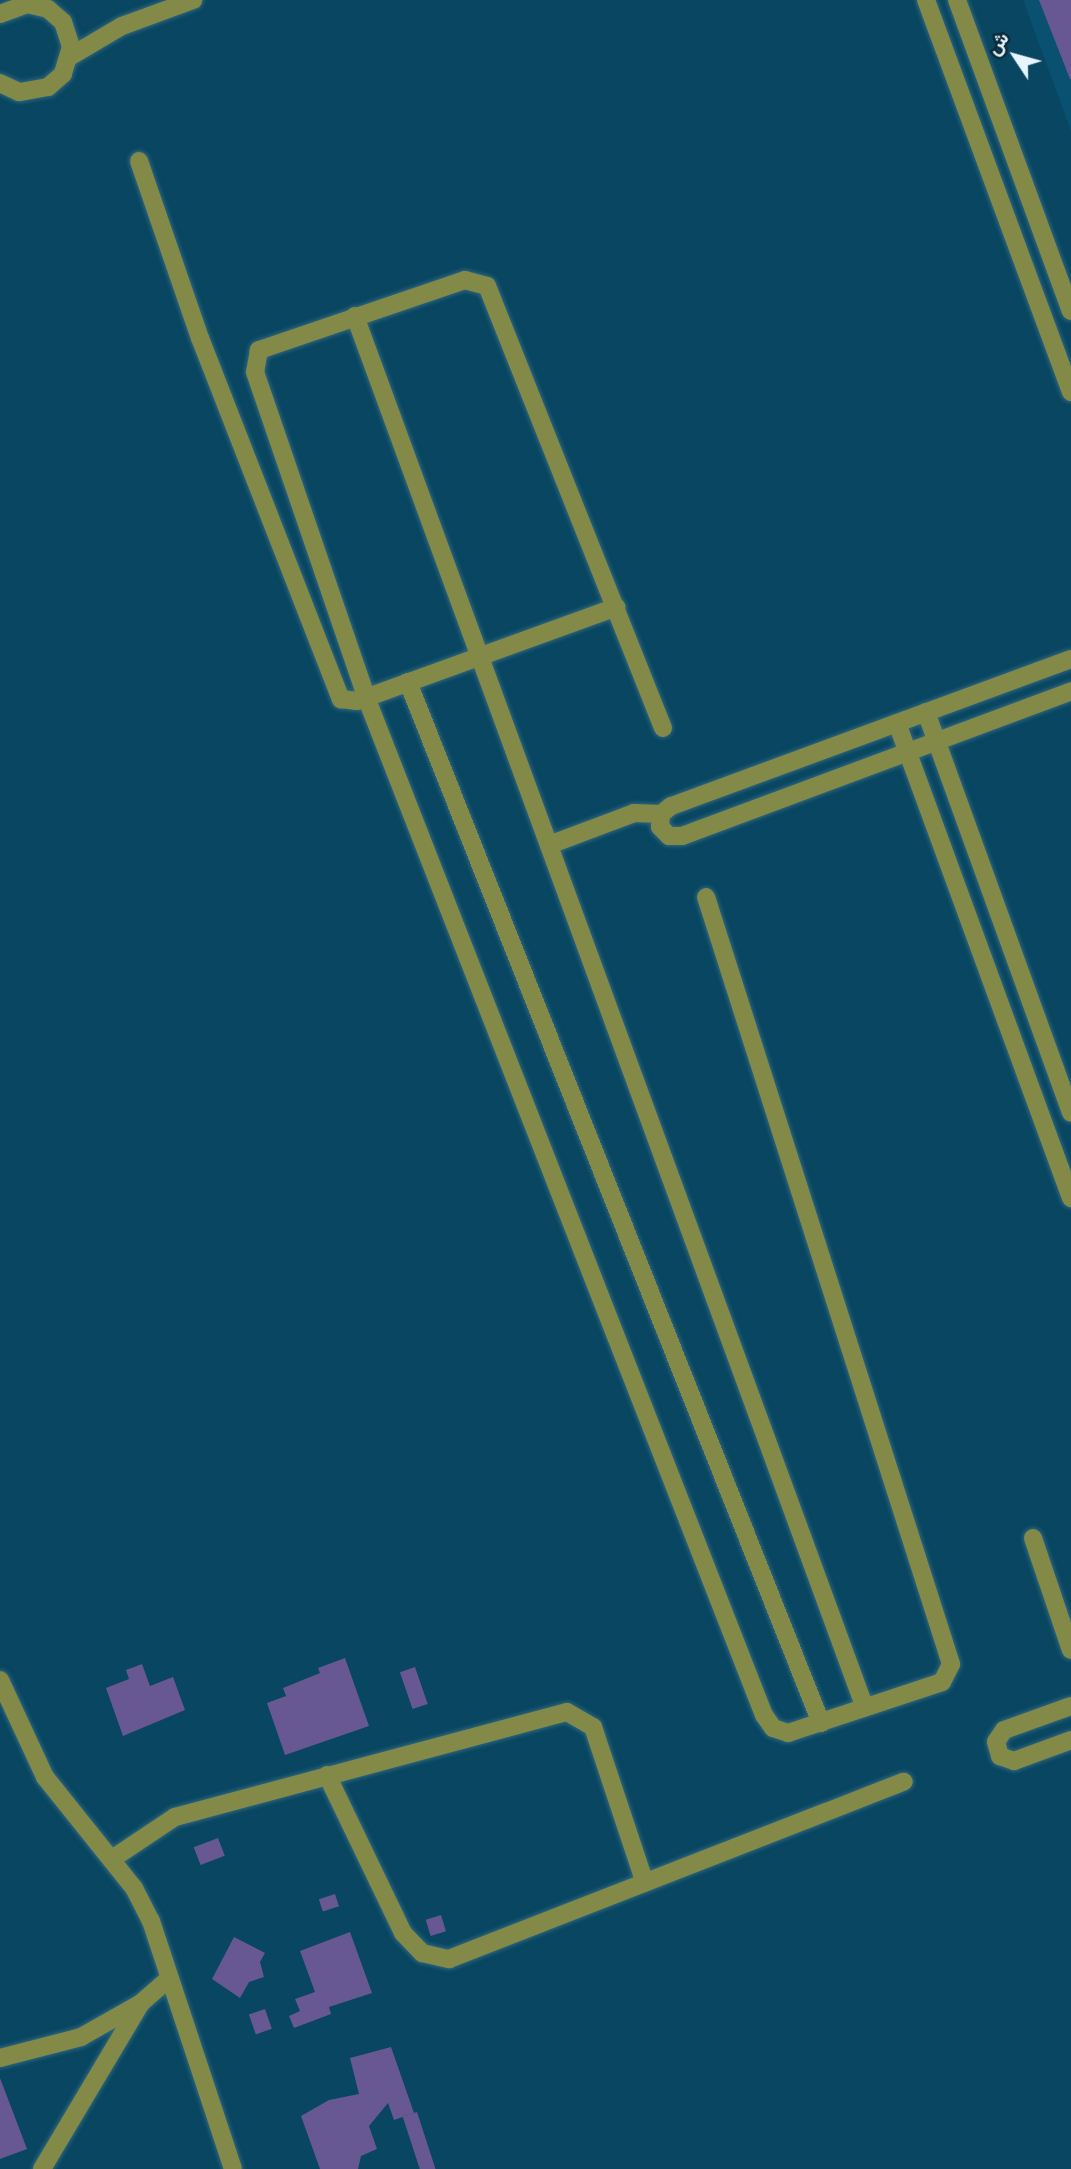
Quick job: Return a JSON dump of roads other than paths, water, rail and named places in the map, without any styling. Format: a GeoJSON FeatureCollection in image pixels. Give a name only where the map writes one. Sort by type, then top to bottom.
{"type":"FeatureCollection","features":[{"type":"Feature","properties":{"kind":"street"},"geometry":{"type":"LineString","coordinates":[[0,8],[2,0]]}},
{"type":"Feature","properties":{"kind":"street"},"geometry":{"type":"LineString","coordinates":[[71,56],[122,26],[193,0]]}},
{"type":"Feature","properties":{"kind":"street"},"geometry":{"type":"LineString","coordinates":[[926,0],[1071,392]]}},
{"type":"Feature","properties":{"kind":"street"},"geometry":{"type":"LineString","coordinates":[[957,0],[1071,312]]}},
{"type":"Feature","properties":{"kind":"street"},"geometry":{"type":"LineString","coordinates":[[0,14],[27,4],[46,5],[67,29],[71,56],[63,74],[39,91],[19,92],[0,83]]}},
{"type":"Feature","properties":{"kind":"street"},"geometry":{"type":"LineString","coordinates":[[139,161],[334,690],[346,701],[366,697],[616,607]]}},
{"type":"Feature","properties":{"kind":"street"},"geometry":{"type":"LineString","coordinates":[[663,728],[487,286],[465,281],[267,346],[253,364],[366,697],[764,1715],[773,1728],[788,1733],[942,1682],[951,1664],[706,897]]}},
{"type":"Feature","properties":{"kind":"street"},"geometry":{"type":"LineString","coordinates":[[355,316],[866,1708]]}},
{"type":"Feature","properties":{"kind":"street"},"geometry":{"type":"LineString","coordinates":[[549,845],[635,813],[661,814],[1071,659]]}},
{"type":"Feature","properties":{"kind":"street"},"geometry":{"type":"LineString","coordinates":[[408,682],[821,1723]]}},
{"type":"Feature","properties":{"kind":"street"},"geometry":{"type":"LineString","coordinates":[[661,814],[664,832],[682,836],[1071,691]]}},
{"type":"Feature","properties":{"kind":"street"},"geometry":{"type":"LineString","coordinates":[[926,712],[1071,1113]]}},
{"type":"Feature","properties":{"kind":"street"},"geometry":{"type":"LineString","coordinates":[[897,723],[1071,1198]]}},
{"type":"Feature","properties":{"kind":"street"},"geometry":{"type":"LineString","coordinates":[[1033,1538],[1071,1650]]}},
{"type":"Feature","properties":{"kind":"street"},"geometry":{"type":"LineString","coordinates":[[0,1681],[45,1777],[113,1859],[151,1921],[233,2169]]}},
{"type":"Feature","properties":{"kind":"street"},"geometry":{"type":"LineString","coordinates":[[1071,1706],[1004,1730],[996,1742],[1000,1756],[1014,1761],[1071,1740]]}},
{"type":"Feature","properties":{"kind":"street"},"geometry":{"type":"LineString","coordinates":[[113,1859],[175,1817],[556,1712],[577,1714],[597,1737],[645,1883]]}},
{"type":"Feature","properties":{"kind":"street"},"geometry":{"type":"LineString","coordinates":[[327,1775],[403,1933],[435,1958],[463,1957],[904,1782]]}},
{"type":"Feature","properties":{"kind":"street"},"geometry":{"type":"LineString","coordinates":[[0,2058],[81,2037],[141,2003],[170,1978]]}},
{"type":"Feature","properties":{"kind":"street"},"geometry":{"type":"LineString","coordinates":[[42,2169],[141,2003]]}}]}
